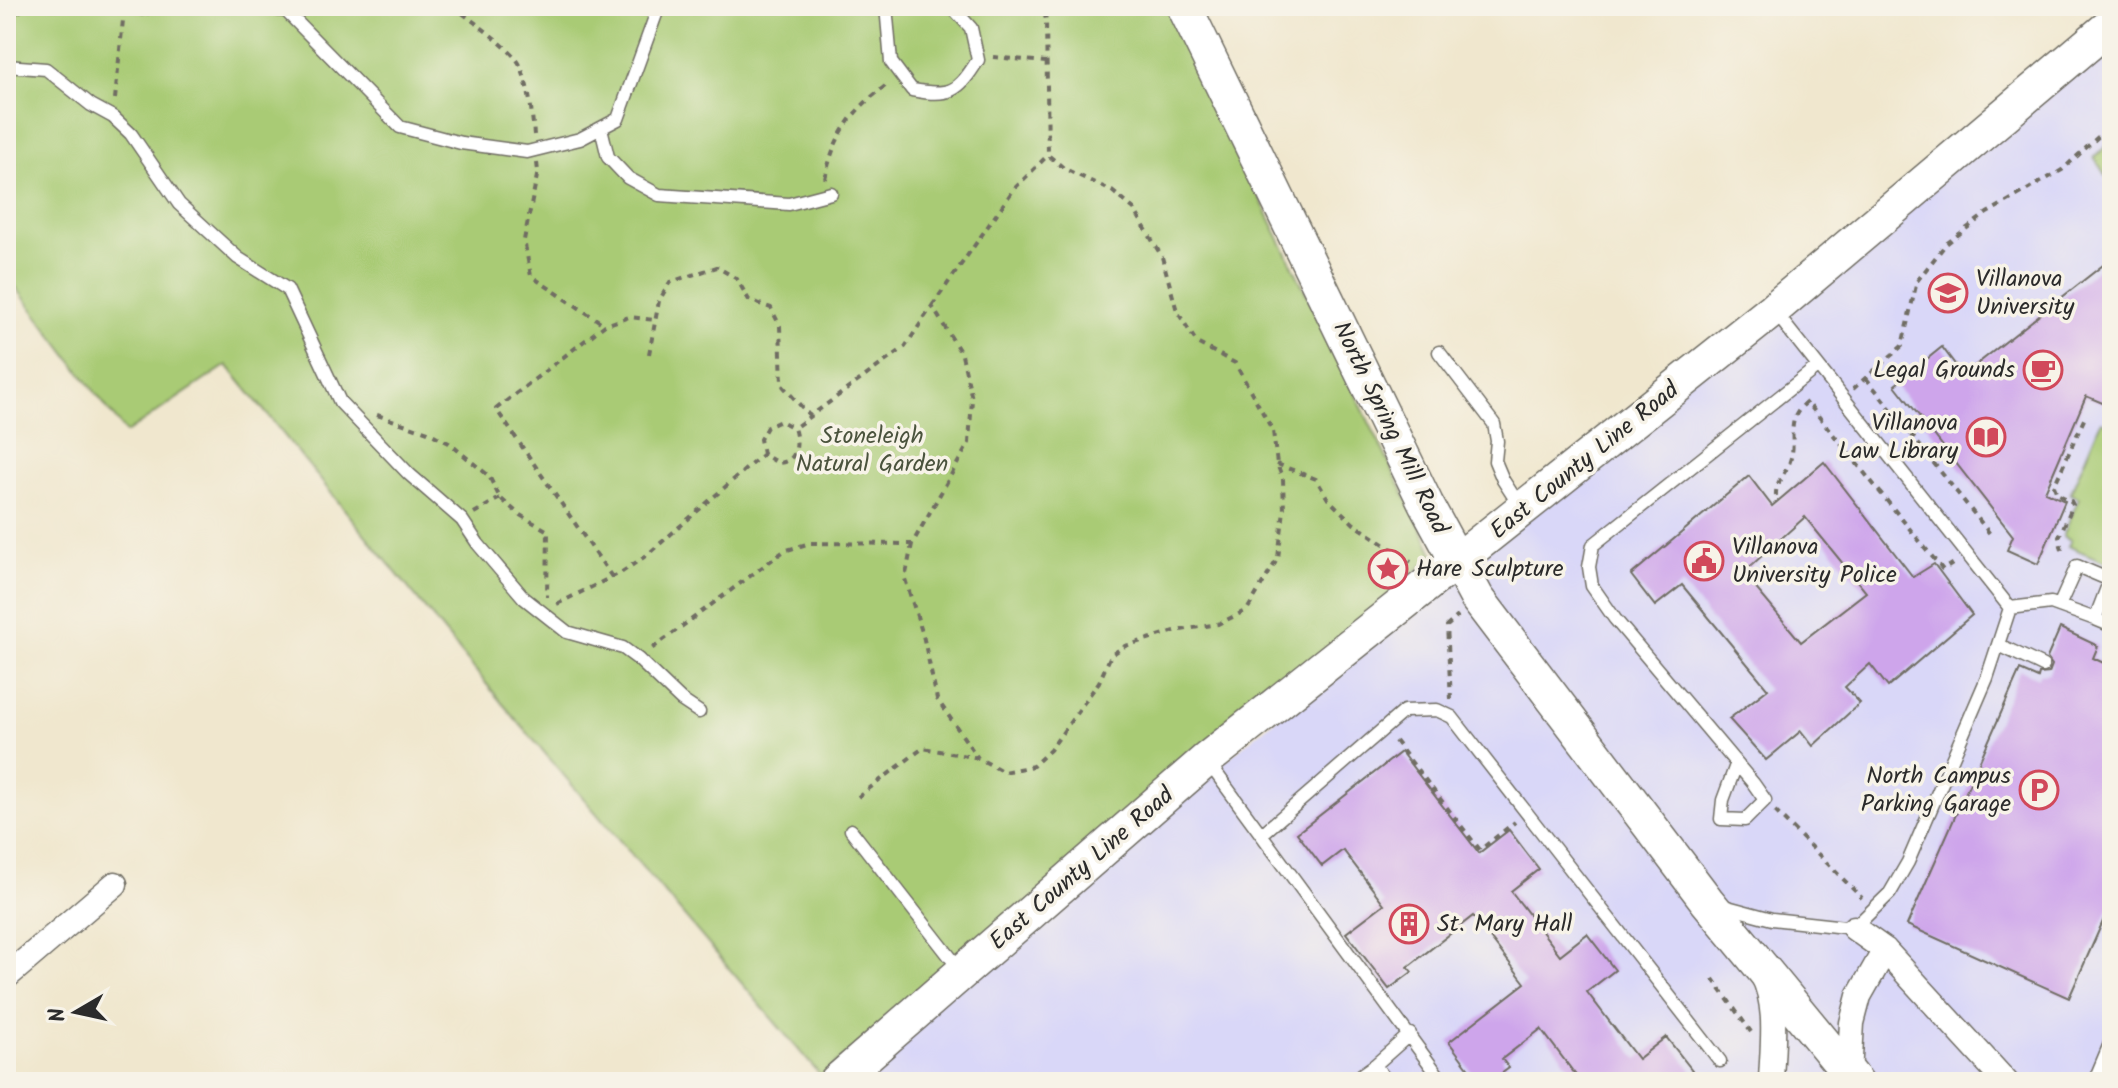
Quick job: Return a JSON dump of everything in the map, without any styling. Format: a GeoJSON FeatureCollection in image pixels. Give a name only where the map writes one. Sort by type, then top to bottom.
{"type":"FeatureCollection","features":[{"type":"Feature","properties":{"kind":"street","name":"North Spring Mill Road"},"geometry":{"type":"LineString","coordinates":[[1184,6],[1446,572],[1477,598],[1707,901],[1852,1078]]}},
{"type":"Feature","properties":{"kind":"street","name":"East County Line Road"},"geometry":{"type":"LineString","coordinates":[[836,1082],[1206,760],[1774,309],[2112,24]]}},
{"type":"Feature","properties":{"kind":"street"},"geometry":{"type":"LineString","coordinates":[[6,977],[115,884]]}},
{"type":"Feature","properties":{"kind":"street"},"geometry":{"type":"LineString","coordinates":[[1854,928],[1885,950],[2006,1082]]}},
{"type":"Feature","properties":{"kind":"street"},"geometry":{"type":"LineString","coordinates":[[1852,1078],[1852,1023],[1859,996],[1885,950]]}},
{"type":"Feature","properties":{"kind":"street"},"geometry":{"type":"LineString","coordinates":[[1753,958],[1768,985],[1773,1019],[1771,1082]]}},
{"type":"Feature","properties":{"kind":"lane"},"geometry":{"type":"LineString","coordinates":[[6,11],[18,6]]}},
{"type":"Feature","properties":{"kind":"lane"},"geometry":{"type":"LineString","coordinates":[[126,7],[142,9],[156,6]]}},
{"type":"Feature","properties":{"kind":"lane"},"geometry":{"type":"LineString","coordinates":[[254,6],[286,11],[400,127],[461,143],[527,152],[580,139],[618,119],[659,6]]}},
{"type":"Feature","properties":{"kind":"lane"},"geometry":{"type":"LineString","coordinates":[[886,6],[891,62],[912,90],[938,94],[963,84],[978,60],[971,28],[951,6]]}},
{"type":"Feature","properties":{"kind":"lane"},"geometry":{"type":"LineString","coordinates":[[6,66],[46,69],[91,105],[113,117],[131,134],[179,204],[238,258],[287,289],[340,402],[409,474],[462,520],[478,544],[524,598],[567,632],[623,648],[681,700],[699,712]]}},
{"type":"Feature","properties":{"kind":"lane"},"geometry":{"type":"LineString","coordinates":[[601,128],[608,157],[628,178],[659,195],[789,204],[827,189]]}},
{"type":"Feature","properties":{"kind":"lane"},"geometry":{"type":"LineString","coordinates":[[1774,309],[2010,608]]}},
{"type":"Feature","properties":{"kind":"lane"},"geometry":{"type":"LineString","coordinates":[[1439,352],[1494,424],[1497,441],[1495,461],[1503,480],[1523,510]]}},
{"type":"Feature","properties":{"kind":"lane"},"geometry":{"type":"LineString","coordinates":[[1736,765],[1723,800],[1721,819],[1745,820],[1765,800],[1736,765],[1615,619],[1592,586],[1589,567],[1593,545],[1817,367]]}},
{"type":"Feature","properties":{"kind":"lane"},"geometry":{"type":"LineString","coordinates":[[2059,606],[2077,566],[2110,580],[2095,619]]}},
{"type":"Feature","properties":{"kind":"lane"},"geometry":{"type":"LineString","coordinates":[[2010,608],[2051,603],[2112,626]]}},
{"type":"Feature","properties":{"kind":"lane"},"geometry":{"type":"LineString","coordinates":[[1707,901],[1772,919],[1854,928],[1890,893],[1908,862],[1999,645],[2010,608]]}},
{"type":"Feature","properties":{"kind":"lane"},"geometry":{"type":"LineString","coordinates":[[1999,645],[2043,666]]}},
{"type":"Feature","properties":{"kind":"lane"},"geometry":{"type":"LineString","coordinates":[[1262,834],[1404,711],[1437,710],[1452,717],[1720,1061]]}},
{"type":"Feature","properties":{"kind":"lane"},"geometry":{"type":"LineString","coordinates":[[1206,760],[1443,1082]]}},
{"type":"Feature","properties":{"kind":"lane"},"geometry":{"type":"LineString","coordinates":[[851,830],[963,973]]}},
{"type":"Feature","properties":{"kind":"lane"},"geometry":{"type":"LineString","coordinates":[[1351,1082],[1410,1034]]}},
{"type":"Feature","properties":{"kind":"lane"},"geometry":{"type":"LineString","coordinates":[[2094,1082],[2112,1039]]}},
{"type":"Feature","properties":{"kind":"lane"},"geometry":{"type":"LineString","coordinates":[[1375,1065],[1387,1082]]}},
{"type":"Feature","properties":{"kind":"path"},"geometry":{"type":"LineString","coordinates":[[794,428],[905,347],[1014,189],[1048,155],[1043,6]]}},
{"type":"Feature","properties":{"kind":"path"},"geometry":{"type":"LineString","coordinates":[[113,117],[126,7]]}},
{"type":"Feature","properties":{"kind":"path"},"geometry":{"type":"LineString","coordinates":[[978,60],[999,56],[1046,62]]}},
{"type":"Feature","properties":{"kind":"path"},"geometry":{"type":"LineString","coordinates":[[827,189],[830,160],[843,126],[887,84],[902,77]]}},
{"type":"Feature","properties":{"kind":"path"},"geometry":{"type":"LineString","coordinates":[[1842,398],[1902,346],[1917,281],[1946,244],[1987,213],[2062,170],[2112,124]]}},
{"type":"Feature","properties":{"kind":"path"},"geometry":{"type":"LineString","coordinates":[[858,797],[923,748],[978,758],[1004,772],[1033,766],[1075,719],[1099,682],[1111,655],[1125,646],[1175,631],[1218,624],[1247,610],[1278,558],[1284,510],[1283,479],[1277,464],[1273,431],[1235,363],[1197,343],[1177,311],[1162,257],[1134,209],[1112,191],[1065,169],[1048,155]]}},
{"type":"Feature","properties":{"kind":"path"},"geometry":{"type":"LineString","coordinates":[[649,354],[659,301],[670,282],[717,267],[737,279],[749,300],[771,308],[780,326],[782,385],[809,415]]}},
{"type":"Feature","properties":{"kind":"path"},"geometry":{"type":"LineString","coordinates":[[932,306],[962,355],[972,399],[969,443],[912,544],[905,579],[923,635],[937,699],[978,758]]}},
{"type":"Feature","properties":{"kind":"path"},"geometry":{"type":"LineString","coordinates":[[612,577],[496,409],[605,325],[629,317],[655,320]]}},
{"type":"Feature","properties":{"kind":"path"},"geometry":{"type":"LineString","coordinates":[[1866,378],[1991,535]]}},
{"type":"Feature","properties":{"kind":"path"},"geometry":{"type":"LineString","coordinates":[[340,402],[428,432],[449,443],[489,476],[500,498],[520,515],[548,531],[546,596],[552,607],[612,577],[647,555],[763,454]]}},
{"type":"Feature","properties":{"kind":"path"},"geometry":{"type":"LineString","coordinates":[[1776,496],[1777,484],[1792,457],[1795,418],[1807,402],[1943,570],[1954,563],[1962,574]]}},
{"type":"Feature","properties":{"kind":"path"},"geometry":{"type":"LineString","coordinates":[[2062,550],[2059,537],[2073,505],[2057,494],[2054,486],[2086,415]]}},
{"type":"Feature","properties":{"kind":"path"},"geometry":{"type":"LineString","coordinates":[[781,421],[794,428],[797,445],[788,461],[778,463],[763,454],[760,439],[767,427],[781,421]]}},
{"type":"Feature","properties":{"kind":"path"},"geometry":{"type":"LineString","coordinates":[[1277,464],[1316,479],[1328,499],[1354,524],[1446,572]]}},
{"type":"Feature","properties":{"kind":"path"},"geometry":{"type":"LineString","coordinates":[[462,520],[500,498]]}},
{"type":"Feature","properties":{"kind":"path"},"geometry":{"type":"LineString","coordinates":[[638,659],[784,551],[810,543],[912,544]]}},
{"type":"Feature","properties":{"kind":"path"},"geometry":{"type":"LineString","coordinates":[[1452,717],[1447,626],[1477,598]]}},
{"type":"Feature","properties":{"kind":"path"},"geometry":{"type":"LineString","coordinates":[[1385,727],[1480,850],[1526,813]]}},
{"type":"Feature","properties":{"kind":"path"},"geometry":{"type":"LineString","coordinates":[[1765,800],[1872,909]]}},
{"type":"Feature","properties":{"kind":"path"},"geometry":{"type":"LineString","coordinates":[[1713,979],[1754,1036]]}},
{"type":"Feature","properties":{"kind":"shaded area","name":"Villanova University"},"geometry":{"type":"Polygon","coordinates":[[[2112,22],[2112,1082],[840,1082],[2112,22]]]}},
{"type":"Feature","properties":{"kind":"green space","name":"Stoneleigh Natural Garden"},"geometry":{"type":"Polygon","coordinates":[[[6,6],[1166,6],[1434,555],[1291,683],[821,1076],[502,703],[227,365],[126,433],[6,274],[6,6]]]}},
{"type":"Feature","properties":{"kind":"green space"},"geometry":{"type":"Polygon","coordinates":[[[2112,142],[2112,184],[2094,157],[2112,142]]]}},
{"type":"Feature","properties":{"kind":"green space"},"geometry":{"type":"Polygon","coordinates":[[[2101,421],[2112,426],[2112,565],[2068,546],[2071,540],[2063,536],[2079,498],[2070,494],[2101,421]]]}},
{"type":"Feature","properties":{"kind":"building"},"geometry":{"type":"Polygon","coordinates":[[[2112,258],[2112,407],[2086,396],[2045,492],[2065,501],[2038,564],[2007,550],[2013,536],[1895,385],[1942,347],[1963,375],[2112,258]]]}},
{"type":"Feature","properties":{"kind":"building"},"geometry":{"type":"Polygon","coordinates":[[[1824,462],[1913,577],[1934,564],[1972,615],[1888,687],[1870,664],[1845,687],[1860,703],[1813,746],[1801,731],[1766,760],[1729,719],[1768,689],[1682,585],[1655,606],[1631,575],[1749,476],[1772,506],[1824,462]],[[1805,517],[1743,573],[1801,642],[1866,592],[1805,517]]]}},
{"type":"Feature","properties":{"kind":"building","name":"North Campus Parking Garage"},"geometry":{"type":"Polygon","coordinates":[[[2060,628],[2098,646],[2093,658],[2112,667],[2112,901],[2069,998],[1907,925],[2020,670],[2038,678],[2039,674],[2049,673],[2052,665],[2047,658],[2060,628]]]}},
{"type":"Feature","properties":{"kind":"building","name":"St. Mary Hall"},"geometry":{"type":"Polygon","coordinates":[[[1401,752],[1479,853],[1509,830],[1539,869],[1511,891],[1560,955],[1587,934],[1615,970],[1587,992],[1638,1059],[1666,1037],[1692,1070],[1677,1082],[1581,1082],[1541,1029],[1502,1059],[1509,1068],[1490,1082],[1479,1082],[1449,1042],[1525,983],[1473,916],[1408,967],[1412,972],[1389,989],[1346,933],[1384,904],[1343,850],[1322,866],[1297,833],[1401,752]]]}},
{"type":"Feature","properties":{"kind":"place","name":"Villanova University"},"geometry":{"type":"Point","coordinates":[1948,293]}},
{"type":"Feature","properties":{"kind":"place","name":"Legal Grounds"},"geometry":{"type":"Point","coordinates":[2043,370]}},
{"type":"Feature","properties":{"kind":"place","name":"Villanova Law Library"},"geometry":{"type":"Point","coordinates":[1986,437]}},
{"type":"Feature","properties":{"kind":"place","name":"Villanova University Police"},"geometry":{"type":"Point","coordinates":[1704,561]}},
{"type":"Feature","properties":{"kind":"place","name":"Hare Sculpture"},"geometry":{"type":"Point","coordinates":[1388,569]}},
{"type":"Feature","properties":{"kind":"place","name":"North Campus Parking Garage"},"geometry":{"type":"Point","coordinates":[2039,790]}},
{"type":"Feature","properties":{"kind":"place","name":"St. Mary Hall"},"geometry":{"type":"Point","coordinates":[1409,924]}}]}
